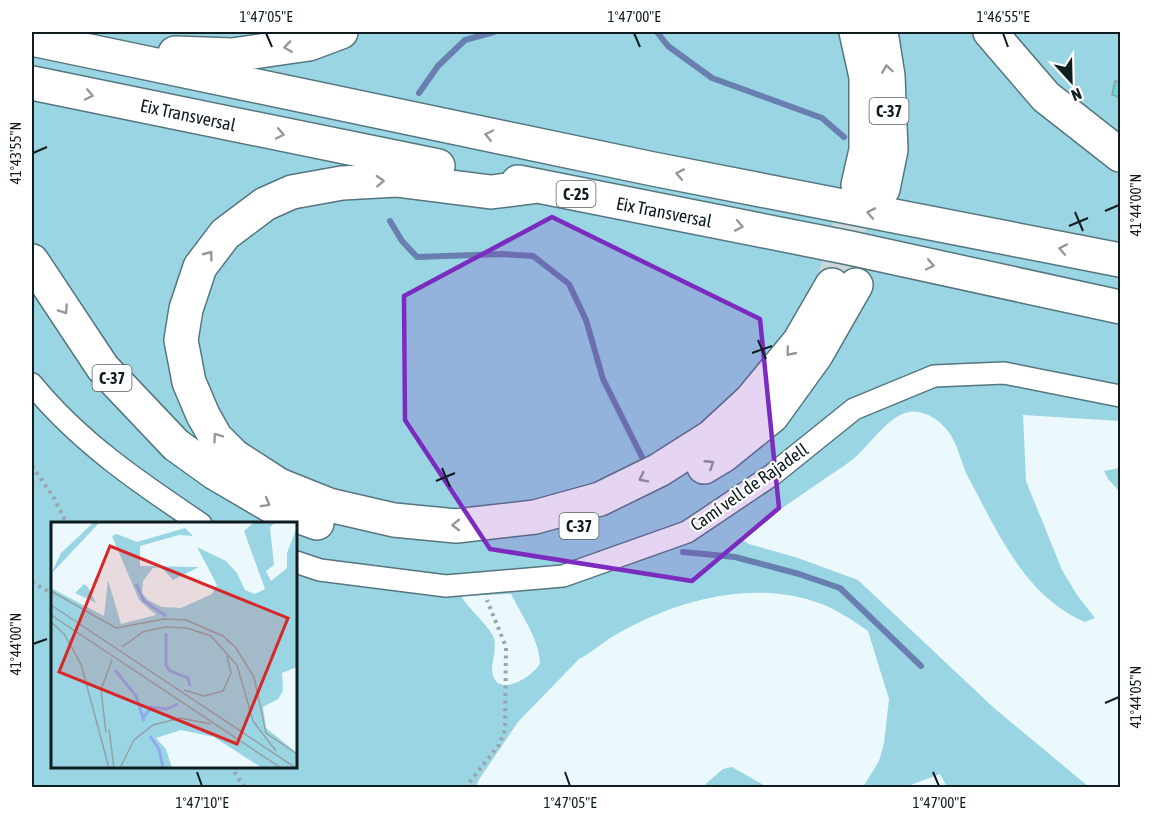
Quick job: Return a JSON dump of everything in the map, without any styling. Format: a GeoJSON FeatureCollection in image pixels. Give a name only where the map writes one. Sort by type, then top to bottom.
{"type":"FeatureCollection","features":[{"type":"Feature","properties":{"kind":"highway"},"geometry":{"type":"LineString","coordinates":[[32,39],[130,44],[181,54],[232,55],[309,44],[341,32]]}},
{"type":"Feature","properties":{"kind":"highway","name":"C-37"},"geometry":{"type":"LineString","coordinates":[[856,32],[866,77],[866,150],[871,187],[891,150],[888,76],[881,32]]}},
{"type":"Feature","properties":{"kind":"highway"},"geometry":{"type":"LineString","coordinates":[[990,32],[1046,97],[1120,155]]}},
{"type":"Feature","properties":{"kind":"highway","name":"C-25"},"geometry":{"type":"LineString","coordinates":[[32,39],[653,169],[1120,260]]}},
{"type":"Feature","properties":{"kind":"highway","name":"Eix Transversal"},"geometry":{"type":"LineString","coordinates":[[32,83],[850,248],[1120,307]]}},
{"type":"Feature","properties":{"kind":"highway","name":"C-37"},"geometry":{"type":"LineString","coordinates":[[32,261],[103,368],[176,445],[215,473],[273,507],[327,526],[386,542],[456,547],[536,538],[609,518],[662,494],[715,461],[772,416],[816,355],[844,285],[751,400],[711,437],[659,470],[600,499],[535,517],[456,526],[394,520],[329,505],[279,485],[234,456],[216,438],[203,415],[189,382],[181,340],[186,309],[200,267],[225,234],[265,204],[292,192],[342,183],[396,180],[491,192],[539,186]]}},
{"type":"Feature","properties":{"kind":"street","name":"Camí vell de Rajadell"},"geometry":{"type":"LineString","coordinates":[[297,562],[320,570],[446,586],[563,576],[687,532],[772,475],[854,409],[934,376],[1004,373],[1120,396]]}},
{"type":"Feature","properties":{"kind":"street"},"geometry":{"type":"LineString","coordinates":[[32,384],[54,412],[127,474],[198,522]]}},
{"type":"Feature","properties":{"kind":"path"},"geometry":{"type":"LineString","coordinates":[[32,466],[54,498],[66,522]]}},
{"type":"Feature","properties":{"kind":"path"},"geometry":{"type":"LineString","coordinates":[[32,582],[51,593]]}},
{"type":"Feature","properties":{"kind":"path"},"geometry":{"type":"LineString","coordinates":[[465,788],[499,746],[505,730],[506,647],[479,583]]}},
{"type":"Feature","properties":{"kind":"path"},"geometry":{"type":"LineString","coordinates":[[231,768],[245,788]]}},
{"type":"Feature","properties":{"kind":"highlighted area"},"geometry":{"type":"Polygon","coordinates":[[[552,217],[760,319],[779,508],[692,581],[490,549],[405,420],[404,296],[552,217]]]}},
{"type":"Feature","properties":{"kind":"shaded area"},"geometry":{"type":"Polygon","coordinates":[[[32,32],[1120,32],[1120,421],[1023,415],[1026,481],[1062,570],[1077,595],[1095,618],[1085,622],[1064,611],[1029,579],[990,519],[968,477],[951,436],[940,422],[923,413],[911,412],[897,417],[848,463],[739,538],[749,544],[798,558],[858,580],[994,708],[1089,787],[947,787],[940,774],[905,787],[863,787],[879,761],[884,743],[889,699],[868,631],[816,602],[766,593],[740,593],[689,603],[664,612],[617,634],[579,659],[518,722],[476,787],[32,787],[32,32]],[[511,594],[461,596],[493,636],[495,647],[492,673],[498,683],[504,685],[518,682],[532,673],[540,663],[537,645],[511,594]]]}},
{"type":"Feature","properties":{"kind":"shaded area"},"geometry":{"type":"Polygon","coordinates":[[[1120,468],[1120,492],[1104,471],[1120,468]]]}},
{"type":"Feature","properties":{"kind":"shaded area"},"geometry":{"type":"Polygon","coordinates":[[[732,767],[767,787],[702,787],[723,769],[732,767]]]}},
{"type":"Feature","properties":{"kind":"building"},"geometry":{"type":"Polygon","coordinates":[[[1115,81],[1120,82],[1120,97],[1112,95],[1115,81]]]}},
{"type":"Feature","properties":{"kind":"waterway"},"geometry":{"type":"LineString","coordinates":[[419,93],[438,66],[465,40],[494,32]]}},
{"type":"Feature","properties":{"kind":"waterway"},"geometry":{"type":"LineString","coordinates":[[657,32],[668,46],[712,78],[822,118],[844,137]]}},
{"type":"Feature","properties":{"kind":"waterway"},"geometry":{"type":"LineString","coordinates":[[390,221],[402,241],[417,257],[502,254],[533,256],[569,284],[586,320],[603,379],[643,459]]}},
{"type":"Feature","properties":{"kind":"waterway"},"geometry":{"type":"LineString","coordinates":[[683,552],[735,557],[799,574],[840,588],[921,666]]}},
{"type":"Feature","properties":{"kind":"tunnel"},"geometry":{"type":"LineString","coordinates":[[832,285],[849,230],[858,185]]}}]}
